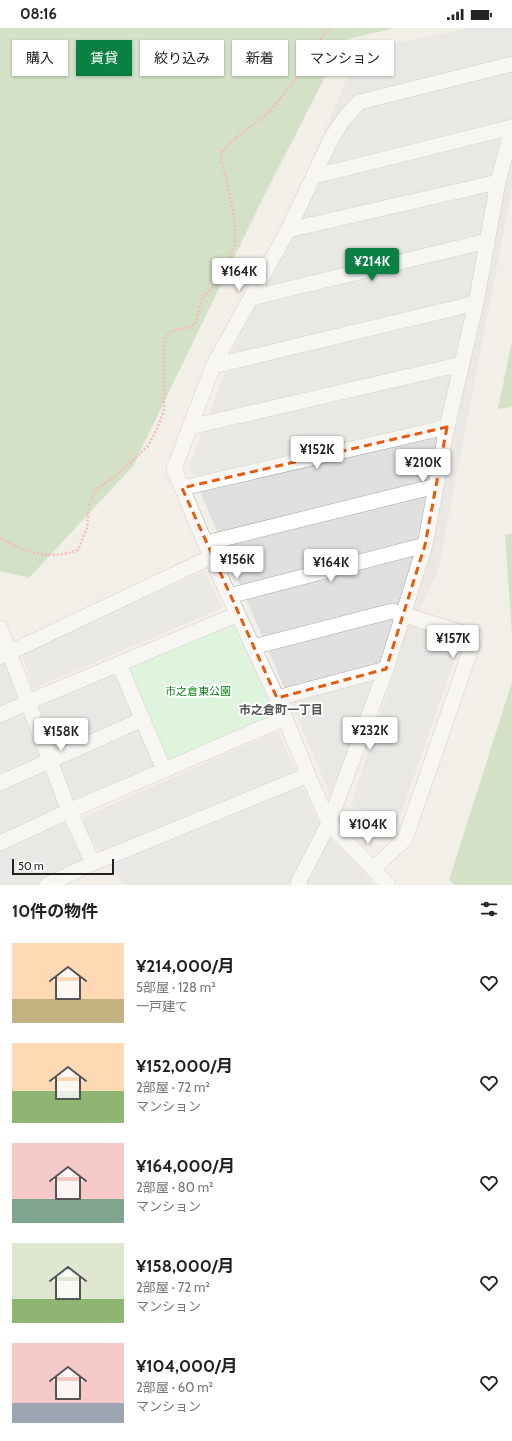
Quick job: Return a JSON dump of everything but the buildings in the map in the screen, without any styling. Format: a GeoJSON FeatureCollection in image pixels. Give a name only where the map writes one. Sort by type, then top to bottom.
{"type":"FeatureCollection","features":[{"type":"Feature","properties":{"kind":"street"},"geometry":{"type":"LineString","coordinates":[[388,885],[330,823],[308,775],[277,698],[229,596],[174,469],[213,366],[288,230],[315,176],[331,139],[343,120],[359,102],[512,64]]}},
{"type":"Feature","properties":{"kind":"street"},"geometry":{"type":"LineString","coordinates":[[300,885],[298,883],[330,823],[386,669],[425,545],[447,427],[476,303],[498,182],[512,128],[315,176]]}},
{"type":"Feature","properties":{"kind":"street"},"geometry":{"type":"LineString","coordinates":[[288,230],[498,182]]}},
{"type":"Feature","properties":{"kind":"street"},"geometry":{"type":"LineString","coordinates":[[251,298],[487,240]]}},
{"type":"Feature","properties":{"kind":"street"},"geometry":{"type":"LineString","coordinates":[[213,366],[476,303]]}},
{"type":"Feature","properties":{"kind":"street"},"geometry":{"type":"LineString","coordinates":[[190,427],[462,364]]}},
{"type":"Feature","properties":{"kind":"street"},"geometry":{"type":"LineString","coordinates":[[182,488],[447,427]]}},
{"type":"Feature","properties":{"kind":"street"},"geometry":{"type":"LineString","coordinates":[[206,543],[436,486]]}},
{"type":"Feature","properties":{"kind":"street"},"geometry":{"type":"LineString","coordinates":[[229,596],[425,545]]}},
{"type":"Feature","properties":{"kind":"street"},"geometry":{"type":"LineString","coordinates":[[5,655],[212,557]]}},
{"type":"Feature","properties":{"kind":"street"},"geometry":{"type":"LineString","coordinates":[[253,647],[392,611],[475,636],[405,839],[373,869]]}},
{"type":"Feature","properties":{"kind":"street"},"geometry":{"type":"LineString","coordinates":[[0,716],[28,702],[238,614]]}},
{"type":"Feature","properties":{"kind":"street"},"geometry":{"type":"LineString","coordinates":[[0,628],[5,655],[28,702],[69,811],[93,862]]}},
{"type":"Feature","properties":{"kind":"street"},"geometry":{"type":"LineString","coordinates":[[119,664],[164,770]]}},
{"type":"Feature","properties":{"kind":"street"},"geometry":{"type":"LineString","coordinates":[[277,698],[386,669]]}},
{"type":"Feature","properties":{"kind":"street"},"geometry":{"type":"LineString","coordinates":[[0,843],[69,811],[285,718]]}},
{"type":"Feature","properties":{"kind":"street"},"geometry":{"type":"LineString","coordinates":[[0,783],[143,720]]}},
{"type":"Feature","properties":{"kind":"street"},"geometry":{"type":"LineString","coordinates":[[47,885],[93,862],[308,775]]}},
{"type":"Feature","properties":{"kind":"path"},"geometry":{"type":"LineString","coordinates":[[0,538],[23,550],[39,554],[66,554],[78,550],[87,528],[89,506],[95,491],[124,470],[148,446],[157,429],[164,410],[164,340],[170,331],[190,327],[196,322],[202,298],[217,283],[235,245],[234,215],[226,177],[221,162],[222,152],[236,138],[270,111],[303,70],[310,50],[329,29]]}},
{"type":"Feature","properties":{"kind":"highlighted area"},"geometry":{"type":"Polygon","coordinates":[[[447,427],[425,545],[386,669],[277,698],[182,488],[447,427]]]}},
{"type":"Feature","properties":{"kind":"shaded area"},"geometry":{"type":"Polygon","coordinates":[[[469,28],[512,28],[512,188],[438,571],[412,626],[461,641],[398,822],[351,805],[401,650],[331,796],[189,466],[260,282],[348,76],[394,76],[394,43],[469,28]]]}},
{"type":"Feature","properties":{"kind":"shaded area"},"geometry":{"type":"Polygon","coordinates":[[[204,571],[222,608],[32,689],[22,651],[204,571]]]}},
{"type":"Feature","properties":{"kind":"shaded area"},"geometry":{"type":"Polygon","coordinates":[[[0,645],[28,702],[119,664],[164,770],[71,810],[75,821],[278,731],[318,821],[333,841],[375,885],[124,885],[100,850],[78,826],[93,863],[41,885],[0,885],[0,645]]]}},
{"type":"Feature","properties":{"kind":"green space"},"geometry":{"type":"Polygon","coordinates":[[[0,28],[395,28],[344,40],[296,40],[296,76],[326,76],[263,198],[133,466],[29,578],[0,571],[0,28]]]}},
{"type":"Feature","properties":{"kind":"green space"},"geometry":{"type":"Polygon","coordinates":[[[512,341],[512,407],[498,409],[512,341]]]}},
{"type":"Feature","properties":{"kind":"green space"},"geometry":{"type":"Polygon","coordinates":[[[512,533],[512,636],[505,535],[512,533]]]}},
{"type":"Feature","properties":{"kind":"green space","name":"市之倉東公園"},"geometry":{"type":"Polygon","coordinates":[[[233,619],[276,716],[168,767],[123,662],[233,619]]]}},
{"type":"Feature","properties":{"kind":"green space"},"geometry":{"type":"Polygon","coordinates":[[[512,682],[512,885],[455,885],[449,880],[512,682]]]}},
{"type":"Feature","properties":{"kind":"district","name":"市之倉町一丁目"},"geometry":{"type":"Point","coordinates":[281,710]}}]}
